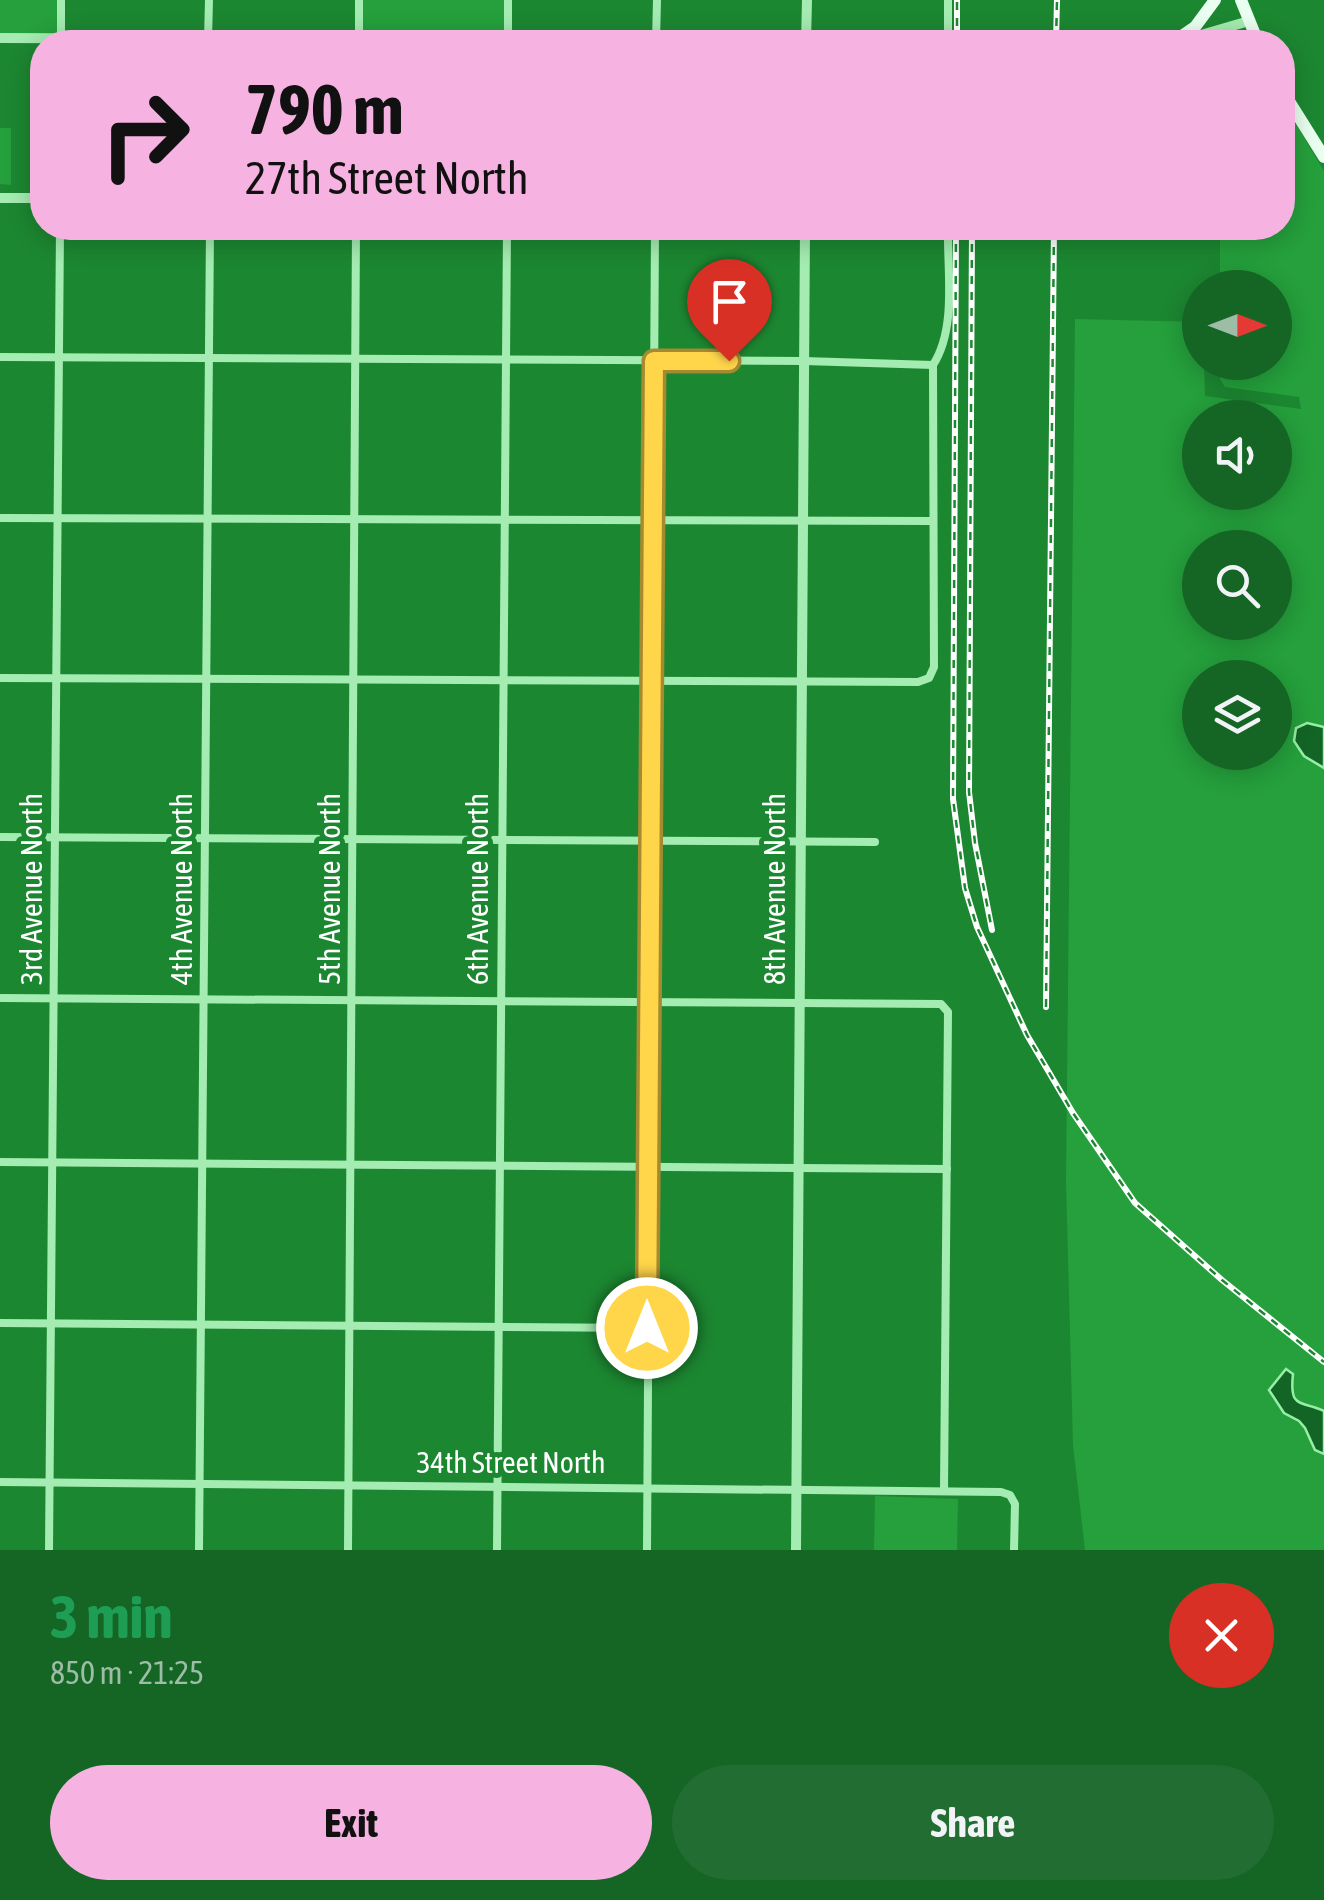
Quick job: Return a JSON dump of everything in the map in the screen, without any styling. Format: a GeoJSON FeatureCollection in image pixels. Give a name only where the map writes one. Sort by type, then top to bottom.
{"type":"FeatureCollection","features":[{"type":"Feature","properties":{"kind":"main road"},"geometry":{"type":"LineString","coordinates":[[1191,30],[1216,0]]}},
{"type":"Feature","properties":{"kind":"main road"},"geometry":{"type":"LineString","coordinates":[[1241,0],[1253,30]]}},
{"type":"Feature","properties":{"kind":"main road"},"geometry":{"type":"LineString","coordinates":[[1295,111],[1324,157]]}},
{"type":"Feature","properties":{"kind":"street"},"geometry":{"type":"LineString","coordinates":[[61,0],[61,30]]}},
{"type":"Feature","properties":{"kind":"street"},"geometry":{"type":"LineString","coordinates":[[208,30],[209,0]]}},
{"type":"Feature","properties":{"kind":"street"},"geometry":{"type":"LineString","coordinates":[[359,0],[359,30]]}},
{"type":"Feature","properties":{"kind":"street"},"geometry":{"type":"LineString","coordinates":[[508,0],[508,30]]}},
{"type":"Feature","properties":{"kind":"street"},"geometry":{"type":"LineString","coordinates":[[656,30],[657,0]]}},
{"type":"Feature","properties":{"kind":"street"},"geometry":{"type":"LineString","coordinates":[[806,0],[806,30]]}},
{"type":"Feature","properties":{"kind":"street"},"geometry":{"type":"LineString","coordinates":[[948,0],[948,30]]}},
{"type":"Feature","properties":{"kind":"street"},"geometry":{"type":"LineString","coordinates":[[1217,30],[1249,21]]}},
{"type":"Feature","properties":{"kind":"street"},"geometry":{"type":"LineString","coordinates":[[0,38],[30,39]]}},
{"type":"Feature","properties":{"kind":"street"},"geometry":{"type":"LineString","coordinates":[[0,198],[30,198]]}},
{"type":"Feature","properties":{"kind":"street","name":"3rd Avenue North"},"geometry":{"type":"LineString","coordinates":[[49,1550],[60,240]]}},
{"type":"Feature","properties":{"kind":"street","name":"4th Avenue North"},"geometry":{"type":"LineString","coordinates":[[199,1550],[210,240]]}},
{"type":"Feature","properties":{"kind":"street","name":"5th Avenue North"},"geometry":{"type":"LineString","coordinates":[[348,1550],[356,240]]}},
{"type":"Feature","properties":{"kind":"street","name":"6th Avenue North"},"geometry":{"type":"LineString","coordinates":[[497,1550],[506,240]]}},
{"type":"Feature","properties":{"kind":"street"},"geometry":{"type":"LineString","coordinates":[[646,1550],[655,240]]}},
{"type":"Feature","properties":{"kind":"street","name":"8th Avenue North"},"geometry":{"type":"LineString","coordinates":[[796,1550],[805,240]]}},
{"type":"Feature","properties":{"kind":"street"},"geometry":{"type":"LineString","coordinates":[[0,678],[918,682],[930,678],[934,667],[933,366],[942,350],[946,330],[948,240]]}},
{"type":"Feature","properties":{"kind":"street"},"geometry":{"type":"LineString","coordinates":[[0,357],[804,361],[933,366]]}},
{"type":"Feature","properties":{"kind":"street"},"geometry":{"type":"LineString","coordinates":[[0,518],[933,521]]}},
{"type":"Feature","properties":{"kind":"street"},"geometry":{"type":"LineString","coordinates":[[0,838],[875,842]]}},
{"type":"Feature","properties":{"kind":"street"},"geometry":{"type":"LineString","coordinates":[[0,998],[941,1004],[946,1007],[944,1490]]}},
{"type":"Feature","properties":{"kind":"street"},"geometry":{"type":"LineString","coordinates":[[0,1162],[947,1170]]}},
{"type":"Feature","properties":{"kind":"street"},"geometry":{"type":"LineString","coordinates":[[0,1323],[647,1328]]}},
{"type":"Feature","properties":{"kind":"street","name":"34th Street North"},"geometry":{"type":"LineString","coordinates":[[0,1482],[1000,1492],[1010,1495],[1015,1504],[1014,1550]]}},
{"type":"Feature","properties":{"kind":"shaded area"},"geometry":{"type":"Polygon","coordinates":[[[0,0],[61,0],[61,30],[30,30],[30,38],[0,38],[0,0]]]}},
{"type":"Feature","properties":{"kind":"shaded area"},"geometry":{"type":"Polygon","coordinates":[[[359,0],[508,0],[508,30],[359,30],[359,0]]]}},
{"type":"Feature","properties":{"kind":"shaded area"},"geometry":{"type":"Polygon","coordinates":[[[1295,123],[1324,171],[1324,1550],[1085,1550],[1073,1445],[1066,1180],[1075,319],[1182,322],[1182,380],[1205,380],[1205,396],[1235,400],[1182,400],[1182,510],[1292,510],[1292,408],[1301,409],[1299,397],[1225,387],[1221,380],[1292,380],[1292,270],[1220,270],[1220,240],[1295,240],[1295,123]]]}},
{"type":"Feature","properties":{"kind":"shaded area"},"geometry":{"type":"Polygon","coordinates":[[[0,128],[11,128],[11,185],[0,184],[0,128]]]}},
{"type":"Feature","properties":{"kind":"shaded area"},"geometry":{"type":"Polygon","coordinates":[[[1307,723],[1324,727],[1324,768],[1304,756],[1294,741],[1296,728],[1307,723]]]}},
{"type":"Feature","properties":{"kind":"shaded area"},"geometry":{"type":"Polygon","coordinates":[[[1286,1369],[1293,1374],[1295,1399],[1324,1411],[1324,1454],[1315,1450],[1305,1428],[1284,1413],[1269,1390],[1286,1369]]]}},
{"type":"Feature","properties":{"kind":"shaded area"},"geometry":{"type":"Polygon","coordinates":[[[875,1496],[958,1499],[957,1550],[874,1550],[875,1496]]]}},
{"type":"Feature","properties":{"kind":"railway"},"geometry":{"type":"LineString","coordinates":[[957,0],[957,30]]}},
{"type":"Feature","properties":{"kind":"railway"},"geometry":{"type":"LineString","coordinates":[[1056,30],[1057,0]]}},
{"type":"Feature","properties":{"kind":"railway"},"geometry":{"type":"LineString","coordinates":[[956,240],[953,799],[965,888],[977,927],[1027,1035],[1073,1113],[1135,1203],[1324,1362]]}},
{"type":"Feature","properties":{"kind":"railway"},"geometry":{"type":"LineString","coordinates":[[972,240],[969,792],[992,930]]}},
{"type":"Feature","properties":{"kind":"railway"},"geometry":{"type":"LineString","coordinates":[[1046,1007],[1054,240]]}},
{"type":"Feature","properties":{"kind":"route"},"geometry":{"type":"LineString","coordinates":[[647,1328],[654,361],[729,361]]}}]}
